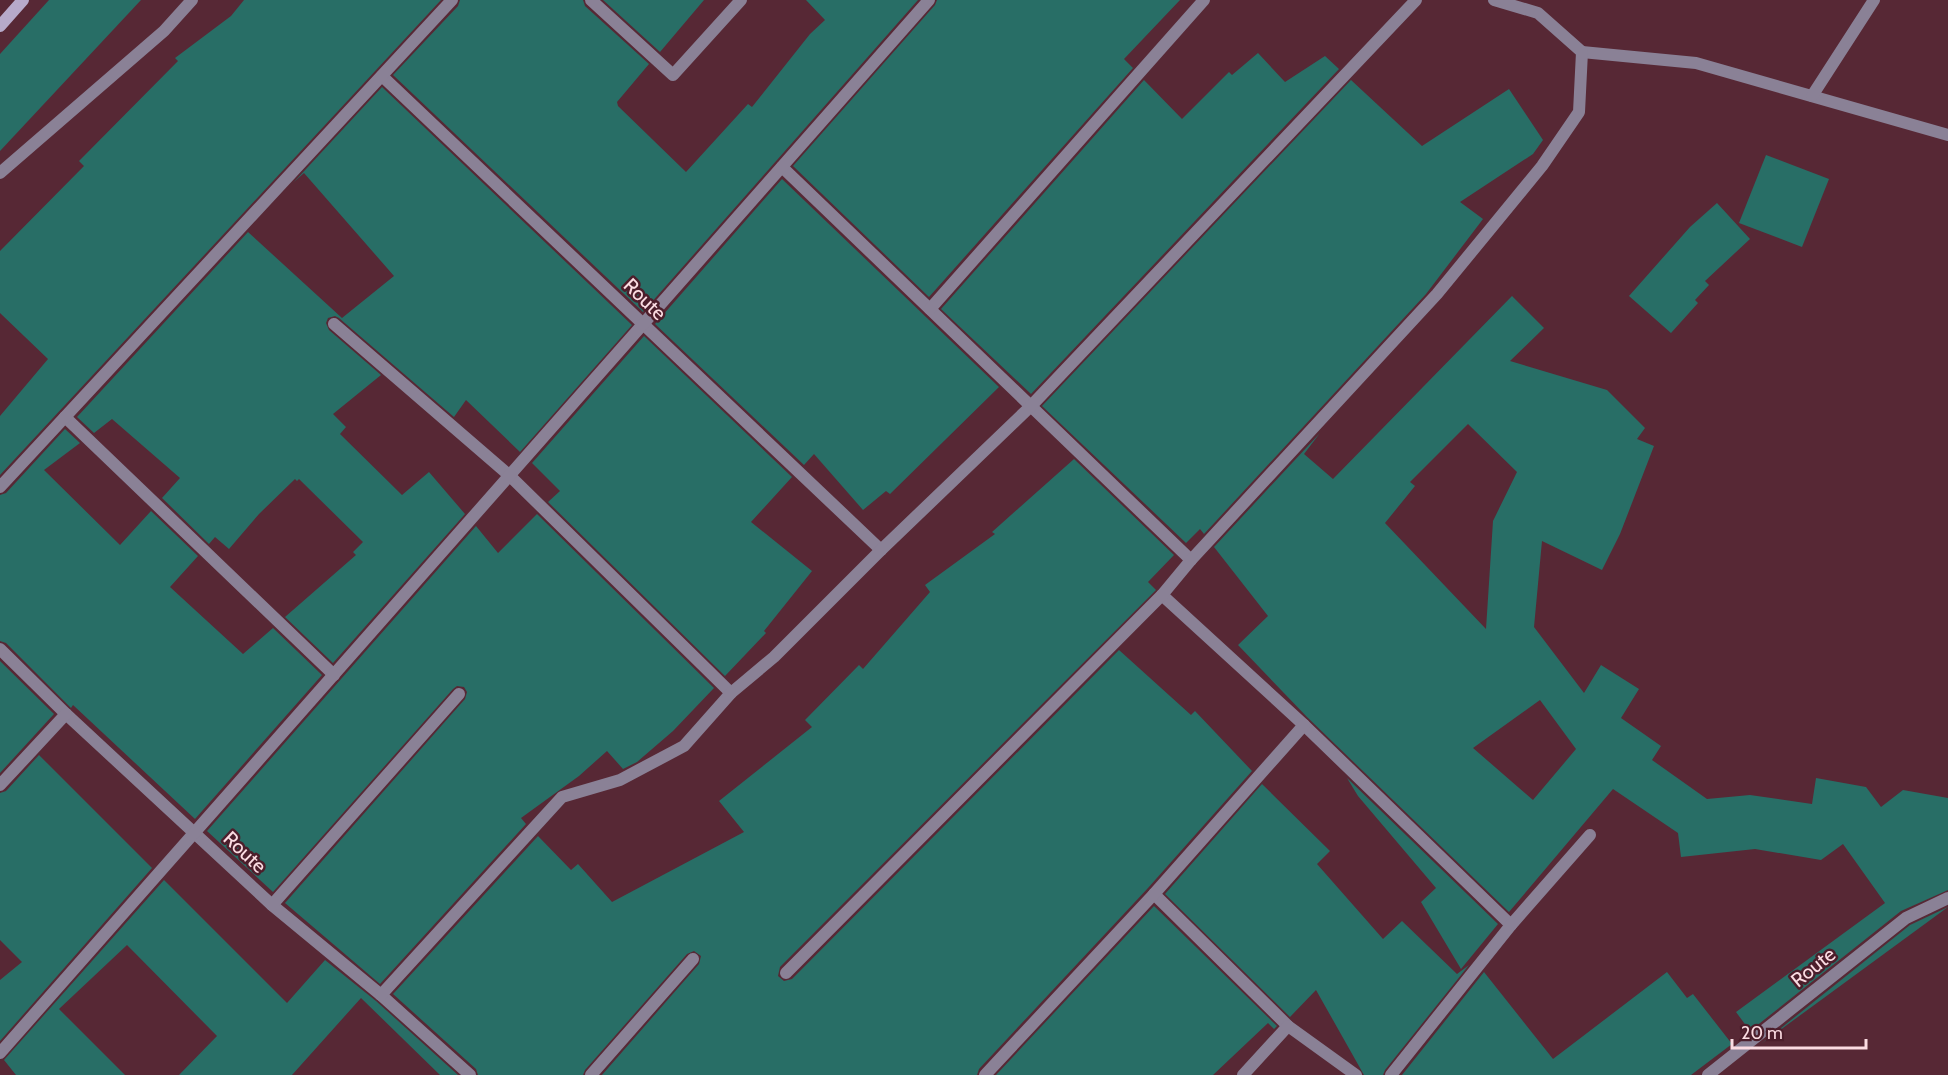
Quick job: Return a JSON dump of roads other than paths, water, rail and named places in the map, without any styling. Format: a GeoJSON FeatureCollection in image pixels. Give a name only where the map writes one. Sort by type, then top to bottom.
{"type":"FeatureCollection","features":[{"type":"Feature","properties":{"kind":"street"},"geometry":{"type":"LineString","coordinates":[[0,26],[23,0]]}},
{"type":"Feature","properties":{"kind":"street"},"geometry":{"type":"LineString","coordinates":[[0,173],[164,31],[192,0]]}},
{"type":"Feature","properties":{"kind":"street"},"geometry":{"type":"LineString","coordinates":[[0,487],[452,0]]}},
{"type":"Feature","properties":{"kind":"street"},"geometry":{"type":"LineString","coordinates":[[591,0],[673,75],[741,0]]}},
{"type":"Feature","properties":{"kind":"street"},"geometry":{"type":"LineString","coordinates":[[0,1053],[929,0]]}},
{"type":"Feature","properties":{"kind":"street"},"geometry":{"type":"LineString","coordinates":[[930,309],[1204,0]]}},
{"type":"Feature","properties":{"kind":"street"},"geometry":{"type":"LineString","coordinates":[[381,995],[562,797],[620,780],[684,746],[731,693],[774,657],[1031,406],[1416,0]]}},
{"type":"Feature","properties":{"kind":"street"},"geometry":{"type":"LineString","coordinates":[[1494,0],[1538,13],[1582,52],[1696,63],[1948,135]]}},
{"type":"Feature","properties":{"kind":"street"},"geometry":{"type":"LineString","coordinates":[[1812,96],[1874,0]]}},
{"type":"Feature","properties":{"kind":"street"},"geometry":{"type":"LineString","coordinates":[[786,973],[1162,596],[1191,560],[1437,294],[1542,166],[1579,112],[1582,52]]}},
{"type":"Feature","properties":{"kind":"street","name":"Route"},"geometry":{"type":"LineString","coordinates":[[382,76],[881,550]]}},
{"type":"Feature","properties":{"kind":"street"},"geometry":{"type":"LineString","coordinates":[[782,167],[1191,560]]}},
{"type":"Feature","properties":{"kind":"street"},"geometry":{"type":"LineString","coordinates":[[334,324],[510,476],[731,693]]}},
{"type":"Feature","properties":{"kind":"street"},"geometry":{"type":"LineString","coordinates":[[65,417],[334,675]]}},
{"type":"Feature","properties":{"kind":"street"},"geometry":{"type":"LineString","coordinates":[[1162,596],[1304,725],[1511,925]]}},
{"type":"Feature","properties":{"kind":"street","name":"Route"},"geometry":{"type":"LineString","coordinates":[[0,650],[272,905],[381,995],[470,1075]]}},
{"type":"Feature","properties":{"kind":"street"},"geometry":{"type":"LineString","coordinates":[[272,905],[459,694]]}},
{"type":"Feature","properties":{"kind":"street"},"geometry":{"type":"LineString","coordinates":[[0,785],[66,714]]}},
{"type":"Feature","properties":{"kind":"street"},"geometry":{"type":"LineString","coordinates":[[985,1075],[1154,894],[1304,725]]}},
{"type":"Feature","properties":{"kind":"street"},"geometry":{"type":"LineString","coordinates":[[1391,1075],[1511,925],[1590,835]]}},
{"type":"Feature","properties":{"kind":"street"},"geometry":{"type":"LineString","coordinates":[[1154,894],[1288,1026],[1356,1075]]}},
{"type":"Feature","properties":{"kind":"street","name":"Route"},"geometry":{"type":"LineString","coordinates":[[1708,1075],[1906,918],[1948,898]]}},
{"type":"Feature","properties":{"kind":"street"},"geometry":{"type":"LineString","coordinates":[[591,1075],[693,959]]}},
{"type":"Feature","properties":{"kind":"street"},"geometry":{"type":"LineString","coordinates":[[1243,1075],[1288,1026]]}}]}
